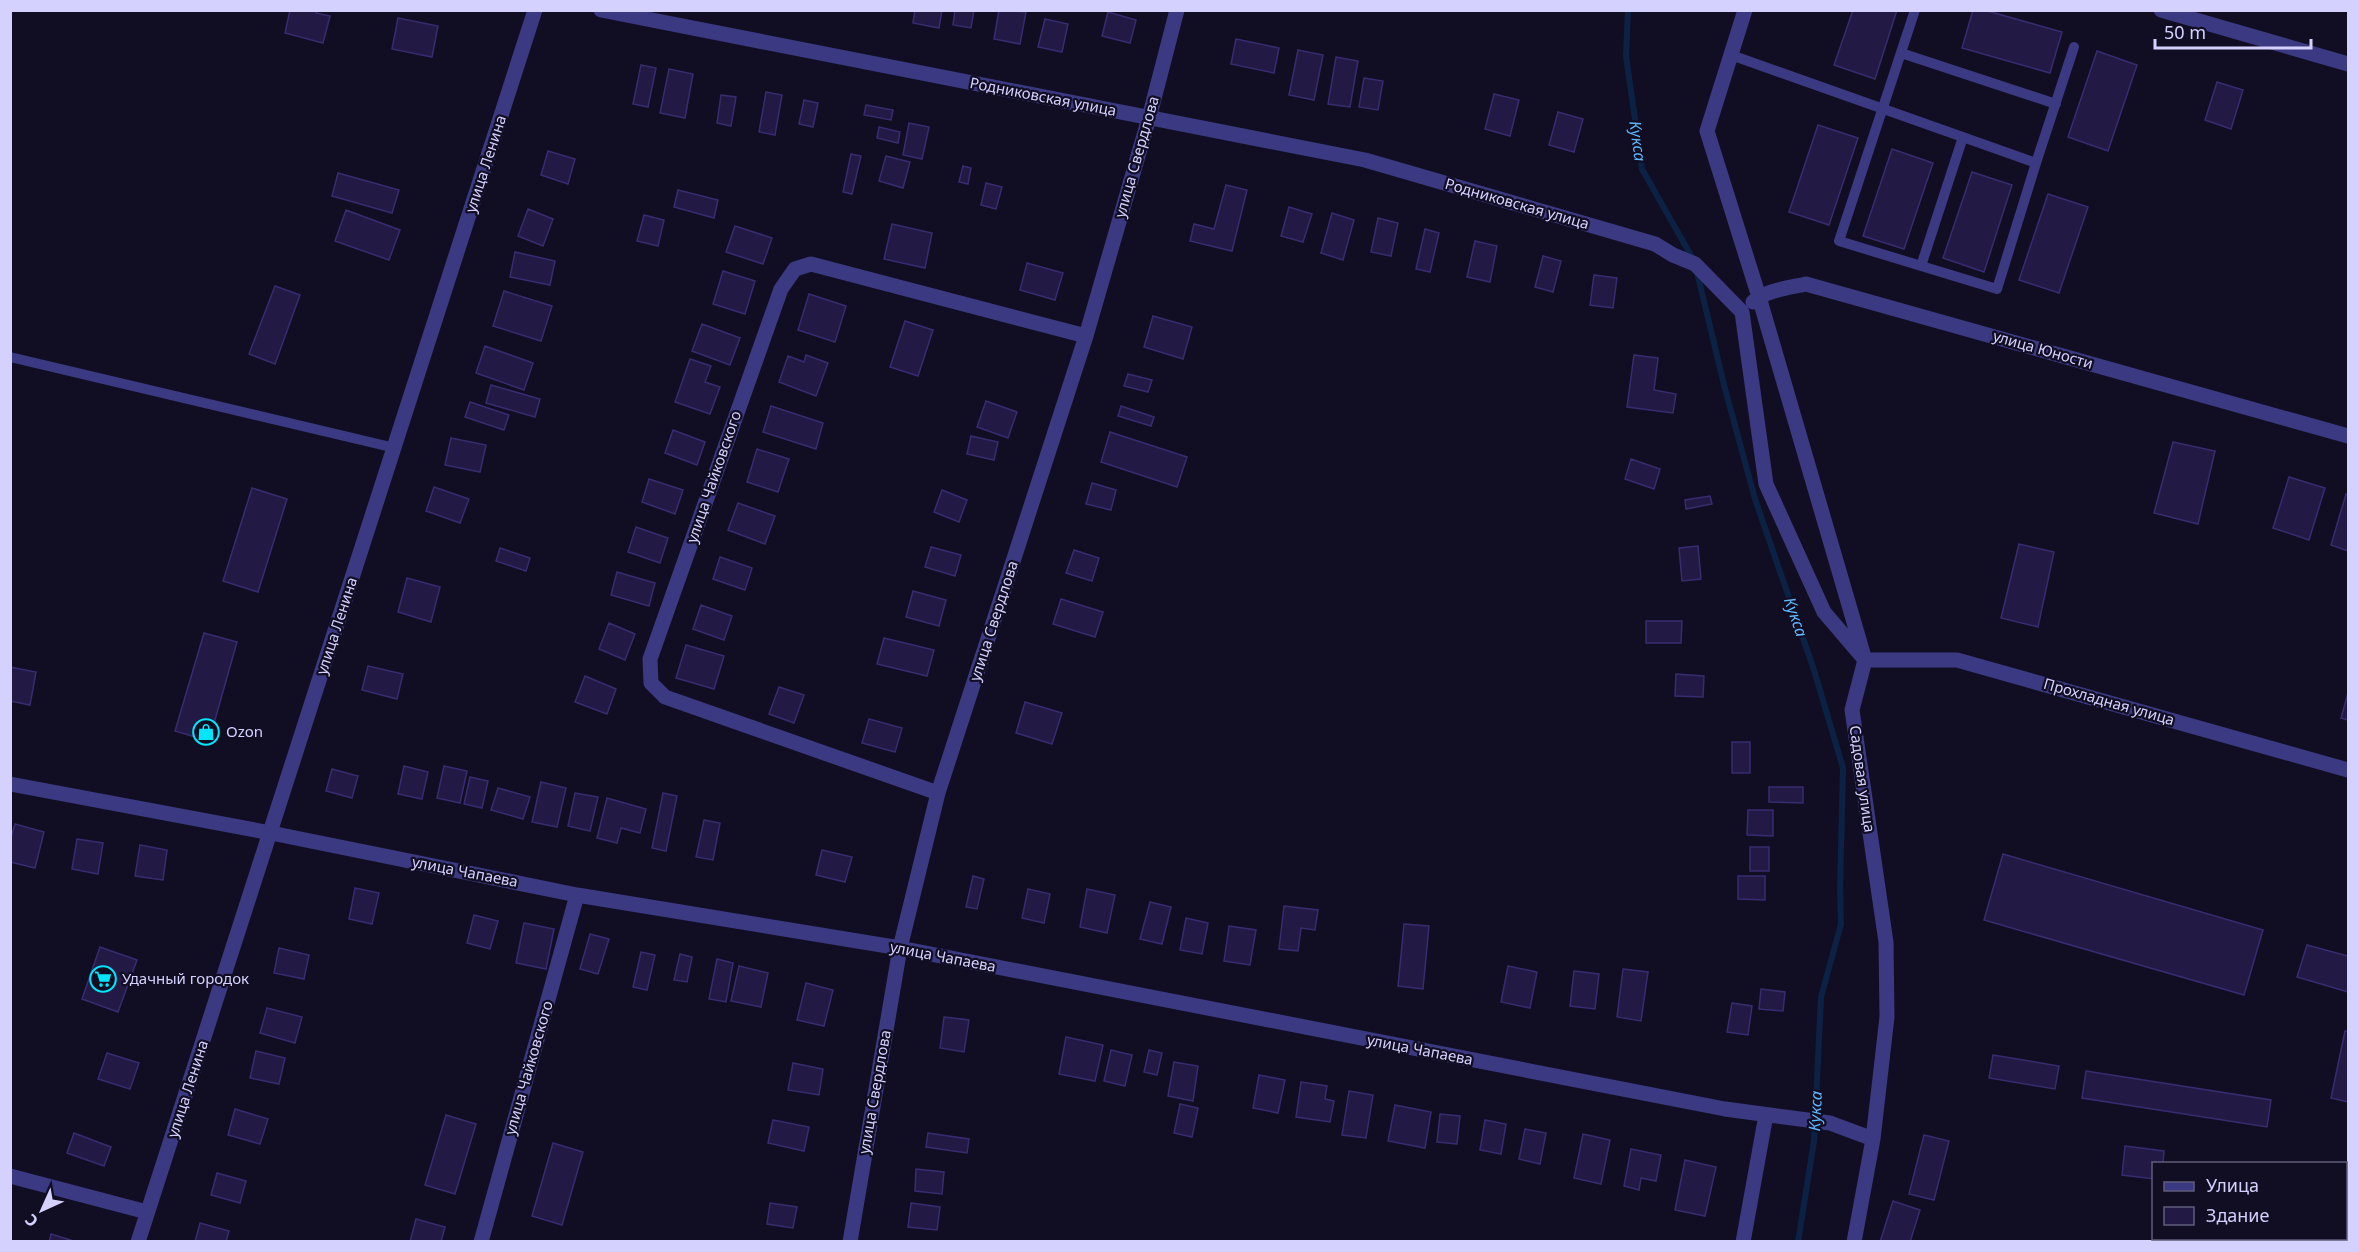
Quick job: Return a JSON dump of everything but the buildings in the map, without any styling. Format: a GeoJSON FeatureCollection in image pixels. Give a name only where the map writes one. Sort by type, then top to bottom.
{"type":"FeatureCollection","features":[{"type":"Feature","properties":{"kind":"street","name":"улица Ленина"},"geometry":{"type":"LineString","coordinates":[[138,1242],[535,10]]}},
{"type":"Feature","properties":{"kind":"street","name":"Родниковская улица"},"geometry":{"type":"LineString","coordinates":[[601,10],[1365,160],[1655,244],[1695,264],[1742,312]]}},
{"type":"Feature","properties":{"kind":"street","name":"улица Свердлова"},"geometry":{"type":"LineString","coordinates":[[850,1242],[900,948],[938,793],[1086,336],[1177,10]]}},
{"type":"Feature","properties":{"kind":"street"},"geometry":{"type":"LineString","coordinates":[[1745,10],[1707,131],[1759,297],[1865,660]]}},
{"type":"Feature","properties":{"kind":"street"},"geometry":{"type":"LineString","coordinates":[[2161,10],[2349,64]]}},
{"type":"Feature","properties":{"kind":"street","name":"улица Чайковского"},"geometry":{"type":"LineString","coordinates":[[938,793],[665,697],[651,683],[650,659],[781,289],[795,269],[811,264],[1086,336]]}},
{"type":"Feature","properties":{"kind":"street","name":"улица Юности"},"geometry":{"type":"LineString","coordinates":[[1742,312],[1759,297],[1806,284],[2349,436]]}},
{"type":"Feature","properties":{"kind":"street"},"geometry":{"type":"LineString","coordinates":[[1742,312],[1766,484],[1824,612],[1865,660]]}},
{"type":"Feature","properties":{"kind":"street","name":"Прохладная улица"},"geometry":{"type":"LineString","coordinates":[[1865,660],[1957,660],[2349,770]]}},
{"type":"Feature","properties":{"kind":"street","name":"Садовая улица"},"geometry":{"type":"LineString","coordinates":[[1854,1242],[1874,1139],[1887,1017],[1886,942],[1852,710],[1865,660]]}},
{"type":"Feature","properties":{"kind":"street","name":"улица Чапаева"},"geometry":{"type":"LineString","coordinates":[[10,784],[271,833],[577,895],[900,948],[1766,1115],[1830,1123],[1874,1139]]}},
{"type":"Feature","properties":{"kind":"street","name":"улица Чайковского"},"geometry":{"type":"LineString","coordinates":[[480,1242],[577,895]]}},
{"type":"Feature","properties":{"kind":"street"},"geometry":{"type":"LineString","coordinates":[[1743,1242],[1766,1115]]}},
{"type":"Feature","properties":{"kind":"street"},"geometry":{"type":"LineString","coordinates":[[10,1176],[147,1212]]}},
{"type":"Feature","properties":{"kind":"lane"},"geometry":{"type":"LineString","coordinates":[[1915,10],[1839,241],[1996,289],[2074,47]]}},
{"type":"Feature","properties":{"kind":"lane"},"geometry":{"type":"LineString","coordinates":[[1901,53],[2056,104]]}},
{"type":"Feature","properties":{"kind":"lane"},"geometry":{"type":"LineString","coordinates":[[1731,55],[2036,163]]}},
{"type":"Feature","properties":{"kind":"lane"},"geometry":{"type":"LineString","coordinates":[[1921,266],[1963,137]]}},
{"type":"Feature","properties":{"kind":"lane"},"geometry":{"type":"LineString","coordinates":[[10,357],[394,448]]}},
{"type":"Feature","properties":{"kind":"waterway","name":"Кукса"},"geometry":{"type":"LineString","coordinates":[[1628,10],[1626,56],[1642,169],[1693,259]]}},
{"type":"Feature","properties":{"kind":"waterway","name":"Кукса"},"geometry":{"type":"LineString","coordinates":[[1697,272],[1724,385],[1755,499],[1814,670],[1843,768],[1841,924],[1821,997],[1814,1141],[1798,1242]]}},
{"type":"Feature","properties":{"kind":"place","name":"Ozon"},"geometry":{"type":"Point","coordinates":[206,732]}},
{"type":"Feature","properties":{"kind":"place","name":"Удачный городок"},"geometry":{"type":"Point","coordinates":[103,979]}}]}
